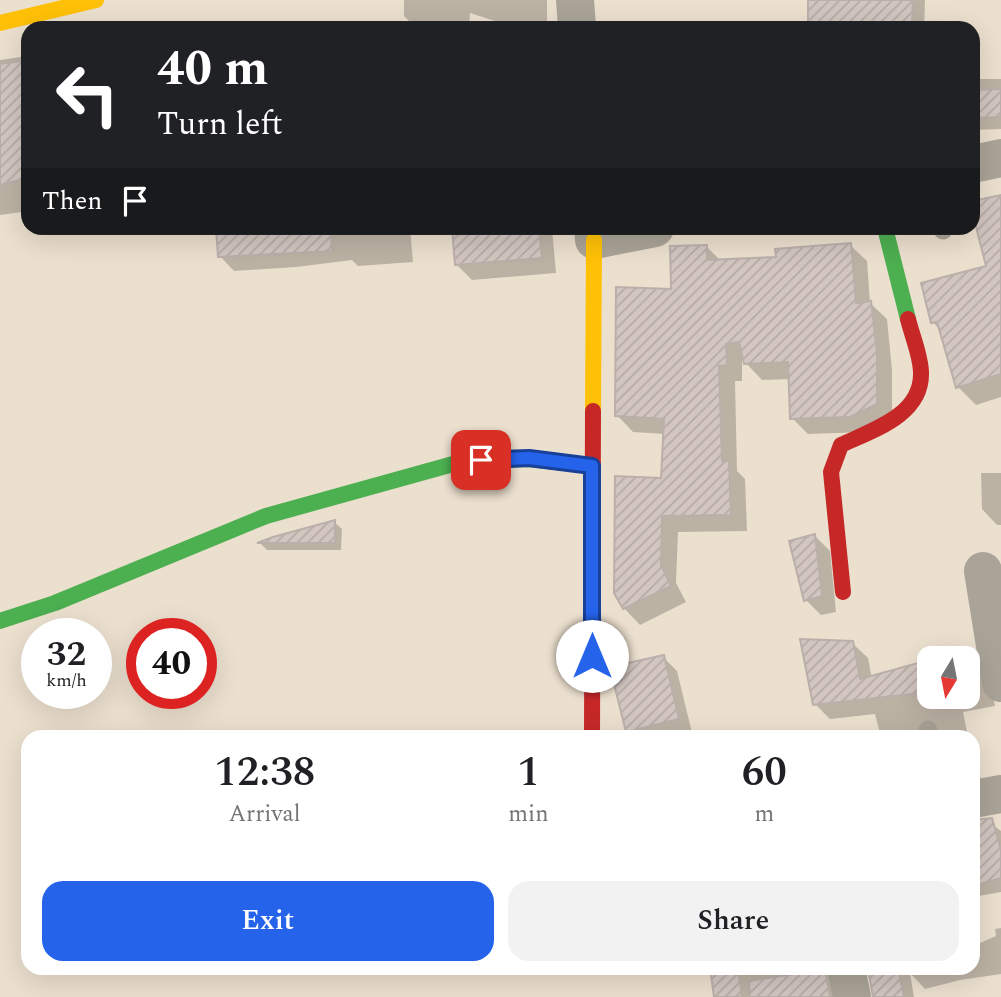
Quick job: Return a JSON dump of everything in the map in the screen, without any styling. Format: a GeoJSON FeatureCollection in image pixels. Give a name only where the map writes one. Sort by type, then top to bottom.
{"type":"FeatureCollection","features":[{"type":"Feature","properties":{"kind":"street"},"geometry":{"type":"LineString","coordinates":[[0,23],[96,0]]}},
{"type":"Feature","properties":{"kind":"street"},"geometry":{"type":"LineString","coordinates":[[575,0],[576,21]]}},
{"type":"Feature","properties":{"kind":"street"},"geometry":{"type":"LineString","coordinates":[[980,162],[1001,158]]}},
{"type":"Feature","properties":{"kind":"street"},"geometry":{"type":"LineString","coordinates":[[592,730],[593,235]]}},
{"type":"Feature","properties":{"kind":"street"},"geometry":{"type":"LineString","coordinates":[[843,592],[831,472],[835,458],[841,444],[886,424],[905,410],[916,395],[921,372],[886,235]]}},
{"type":"Feature","properties":{"kind":"street"},"geometry":{"type":"LineString","coordinates":[[0,621],[55,603],[266,516],[464,461],[529,458],[592,466]]}},
{"type":"Feature","properties":{"kind":"street"},"geometry":{"type":"LineString","coordinates":[[983,571],[1001,683]]}},
{"type":"Feature","properties":{"kind":"street"},"geometry":{"type":"LineString","coordinates":[[980,798],[1001,794]]}},
{"type":"Feature","properties":{"kind":"street"},"geometry":{"type":"LineString","coordinates":[[847,975],[852,997]]}},
{"type":"Feature","properties":{"kind":"building"},"geometry":{"type":"Polygon","coordinates":[[[808,0],[913,0],[912,21],[808,21],[808,0]]]}},
{"type":"Feature","properties":{"kind":"building"},"geometry":{"type":"Polygon","coordinates":[[[21,61],[21,180],[0,185],[0,64],[21,61]]]}},
{"type":"Feature","properties":{"kind":"building"},"geometry":{"type":"Polygon","coordinates":[[[1001,89],[1001,117],[980,118],[980,90],[1001,89]]]}},
{"type":"Feature","properties":{"kind":"building"},"geometry":{"type":"Polygon","coordinates":[[[1001,195],[1001,374],[956,388],[937,322],[931,323],[921,283],[986,266],[978,235],[980,200],[1001,195]]]}},
{"type":"Feature","properties":{"kind":"building"},"geometry":{"type":"Polygon","coordinates":[[[216,235],[331,235],[332,251],[218,257],[216,235]]]}},
{"type":"Feature","properties":{"kind":"building"},"geometry":{"type":"Polygon","coordinates":[[[453,235],[540,235],[542,258],[455,265],[453,235]]]}},
{"type":"Feature","properties":{"kind":"building"},"geometry":{"type":"Polygon","coordinates":[[[851,243],[856,303],[871,301],[877,353],[877,404],[850,417],[790,419],[788,362],[744,364],[739,342],[726,344],[727,365],[719,366],[722,461],[729,461],[731,515],[662,516],[661,565],[671,586],[623,609],[614,593],[615,476],[661,478],[664,419],[615,416],[616,287],[671,289],[670,246],[707,245],[707,260],[776,257],[775,249],[851,243]]]}},
{"type":"Feature","properties":{"kind":"building"},"geometry":{"type":"Polygon","coordinates":[[[335,520],[335,543],[257,543],[273,537],[335,520]]]}},
{"type":"Feature","properties":{"kind":"building"},"geometry":{"type":"Polygon","coordinates":[[[815,534],[822,596],[804,601],[789,541],[815,534]]]}},
{"type":"Feature","properties":{"kind":"building"},"geometry":{"type":"Polygon","coordinates":[[[800,639],[853,641],[860,679],[917,663],[917,693],[813,705],[800,639]]]}},
{"type":"Feature","properties":{"kind":"building"},"geometry":{"type":"Polygon","coordinates":[[[664,655],[679,719],[626,730],[614,684],[614,666],[664,655]]]}},
{"type":"Feature","properties":{"kind":"building"},"geometry":{"type":"Polygon","coordinates":[[[992,818],[1001,850],[1001,878],[980,884],[980,819],[992,818]]]}},
{"type":"Feature","properties":{"kind":"building"},"geometry":{"type":"Polygon","coordinates":[[[711,975],[739,975],[742,997],[714,997],[711,975]]]}},
{"type":"Feature","properties":{"kind":"building"},"geometry":{"type":"Polygon","coordinates":[[[787,975],[826,975],[830,997],[750,997],[749,981],[787,975]]]}},
{"type":"Feature","properties":{"kind":"building"},"geometry":{"type":"Polygon","coordinates":[[[869,975],[899,975],[904,997],[873,997],[869,975]]]}},
{"type":"Feature","properties":{"kind":"traffic: fast"},"geometry":{"type":"LineString","coordinates":[[887,235],[908,319]]}},
{"type":"Feature","properties":{"kind":"traffic: fast"},"geometry":{"type":"LineString","coordinates":[[0,621],[55,603],[266,516],[464,461],[528,459],[592,466]]}},
{"type":"Feature","properties":{"kind":"traffic: slow"},"geometry":{"type":"LineString","coordinates":[[0,23],[96,0]]}},
{"type":"Feature","properties":{"kind":"traffic: slow"},"geometry":{"type":"LineString","coordinates":[[593,411],[594,240]]}},
{"type":"Feature","properties":{"kind":"traffic: jam"},"geometry":{"type":"LineString","coordinates":[[843,592],[831,472],[841,445],[881,427],[905,410],[913,400],[919,388],[921,366],[908,319]]}},
{"type":"Feature","properties":{"kind":"traffic: jam"},"geometry":{"type":"LineString","coordinates":[[592,730],[593,411]]}},
{"type":"Feature","properties":{"kind":"route"},"geometry":{"type":"LineString","coordinates":[[481,460],[529,458],[592,466],[592,656]]}}]}
